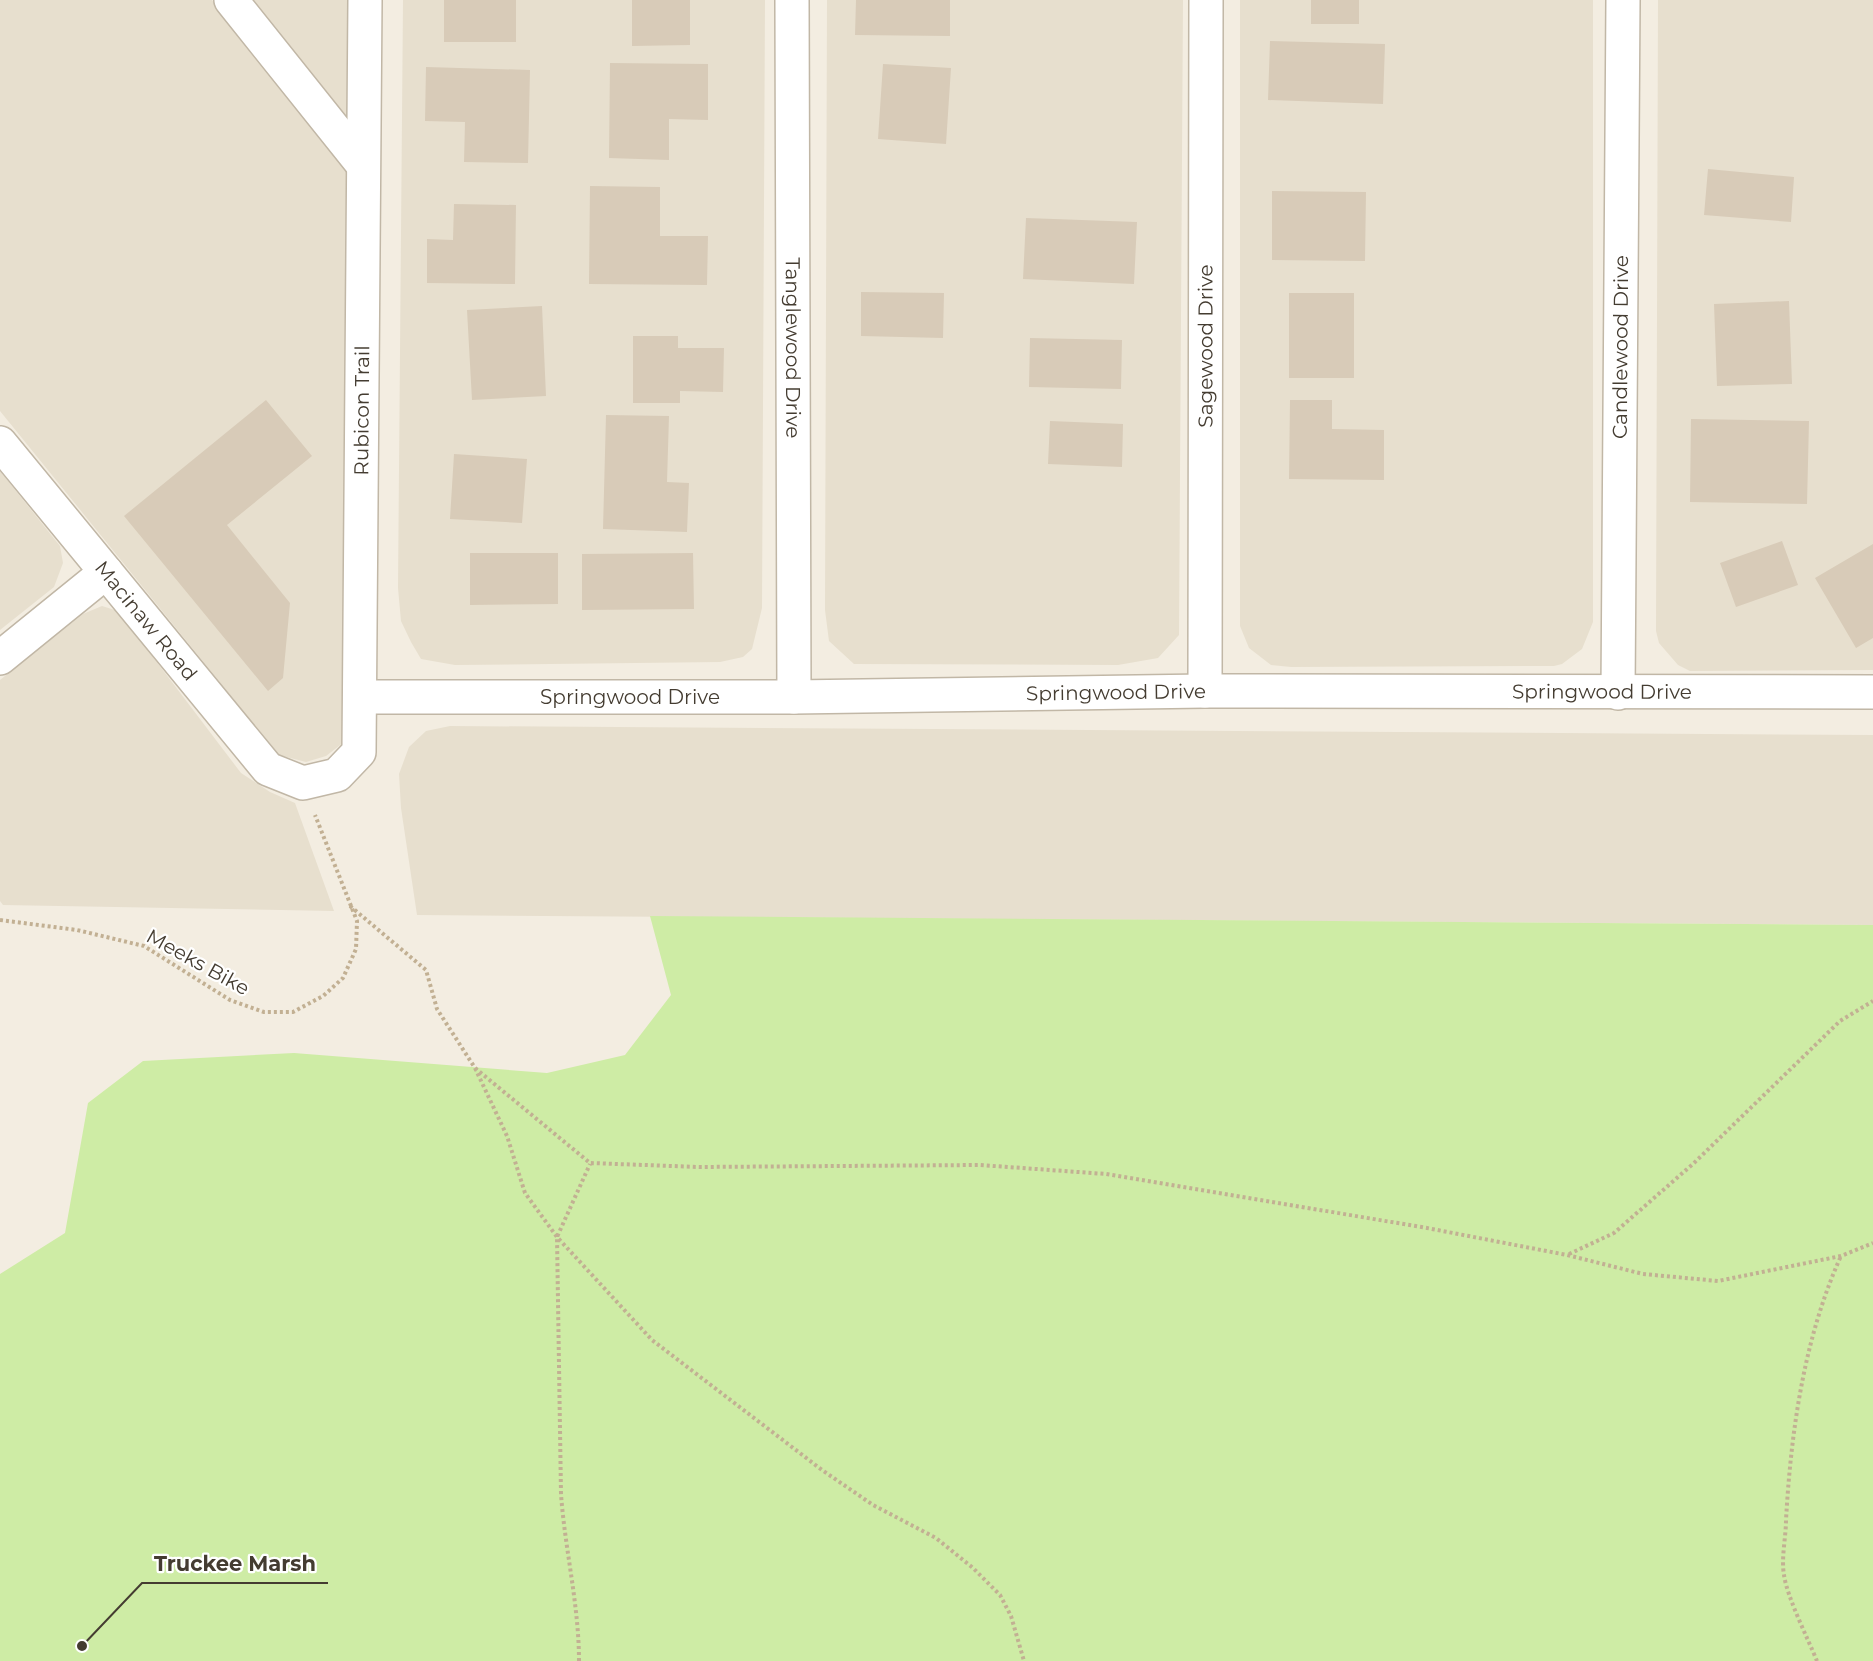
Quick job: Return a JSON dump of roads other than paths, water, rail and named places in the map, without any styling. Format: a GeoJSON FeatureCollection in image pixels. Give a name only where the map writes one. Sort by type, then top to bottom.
{"type":"FeatureCollection","features":[{"type":"Feature","properties":{"kind":"street"},"geometry":{"type":"LineString","coordinates":[[231,0],[363,165]]}},
{"type":"Feature","properties":{"kind":"street","name":"Rubicon Trail"},"geometry":{"type":"LineString","coordinates":[[303,783],[337,775],[358,752],[365,0]]}},
{"type":"Feature","properties":{"kind":"street","name":"Tanglewood Drive"},"geometry":{"type":"LineString","coordinates":[[792,0],[794,697]]}},
{"type":"Feature","properties":{"kind":"street","name":"Sagewood Drive"},"geometry":{"type":"LineString","coordinates":[[1205,691],[1206,0]]}},
{"type":"Feature","properties":{"kind":"street","name":"Candlewood Drive"},"geometry":{"type":"LineString","coordinates":[[1618,693],[1623,0]]}},
{"type":"Feature","properties":{"kind":"street","name":"Macinaw Road"},"geometry":{"type":"LineString","coordinates":[[0,443],[268,769],[303,783]]}},
{"type":"Feature","properties":{"kind":"street"},"geometry":{"type":"LineString","coordinates":[[0,658],[106,572]]}},
{"type":"Feature","properties":{"kind":"street","name":"Springwood Drive"},"geometry":{"type":"LineString","coordinates":[[360,697],[794,697],[1205,691],[1873,692]]}},
{"type":"Feature","properties":{"kind":"place","name":"Truckee Marsh"},"geometry":{"type":"Point","coordinates":[82,1646]}}]}
